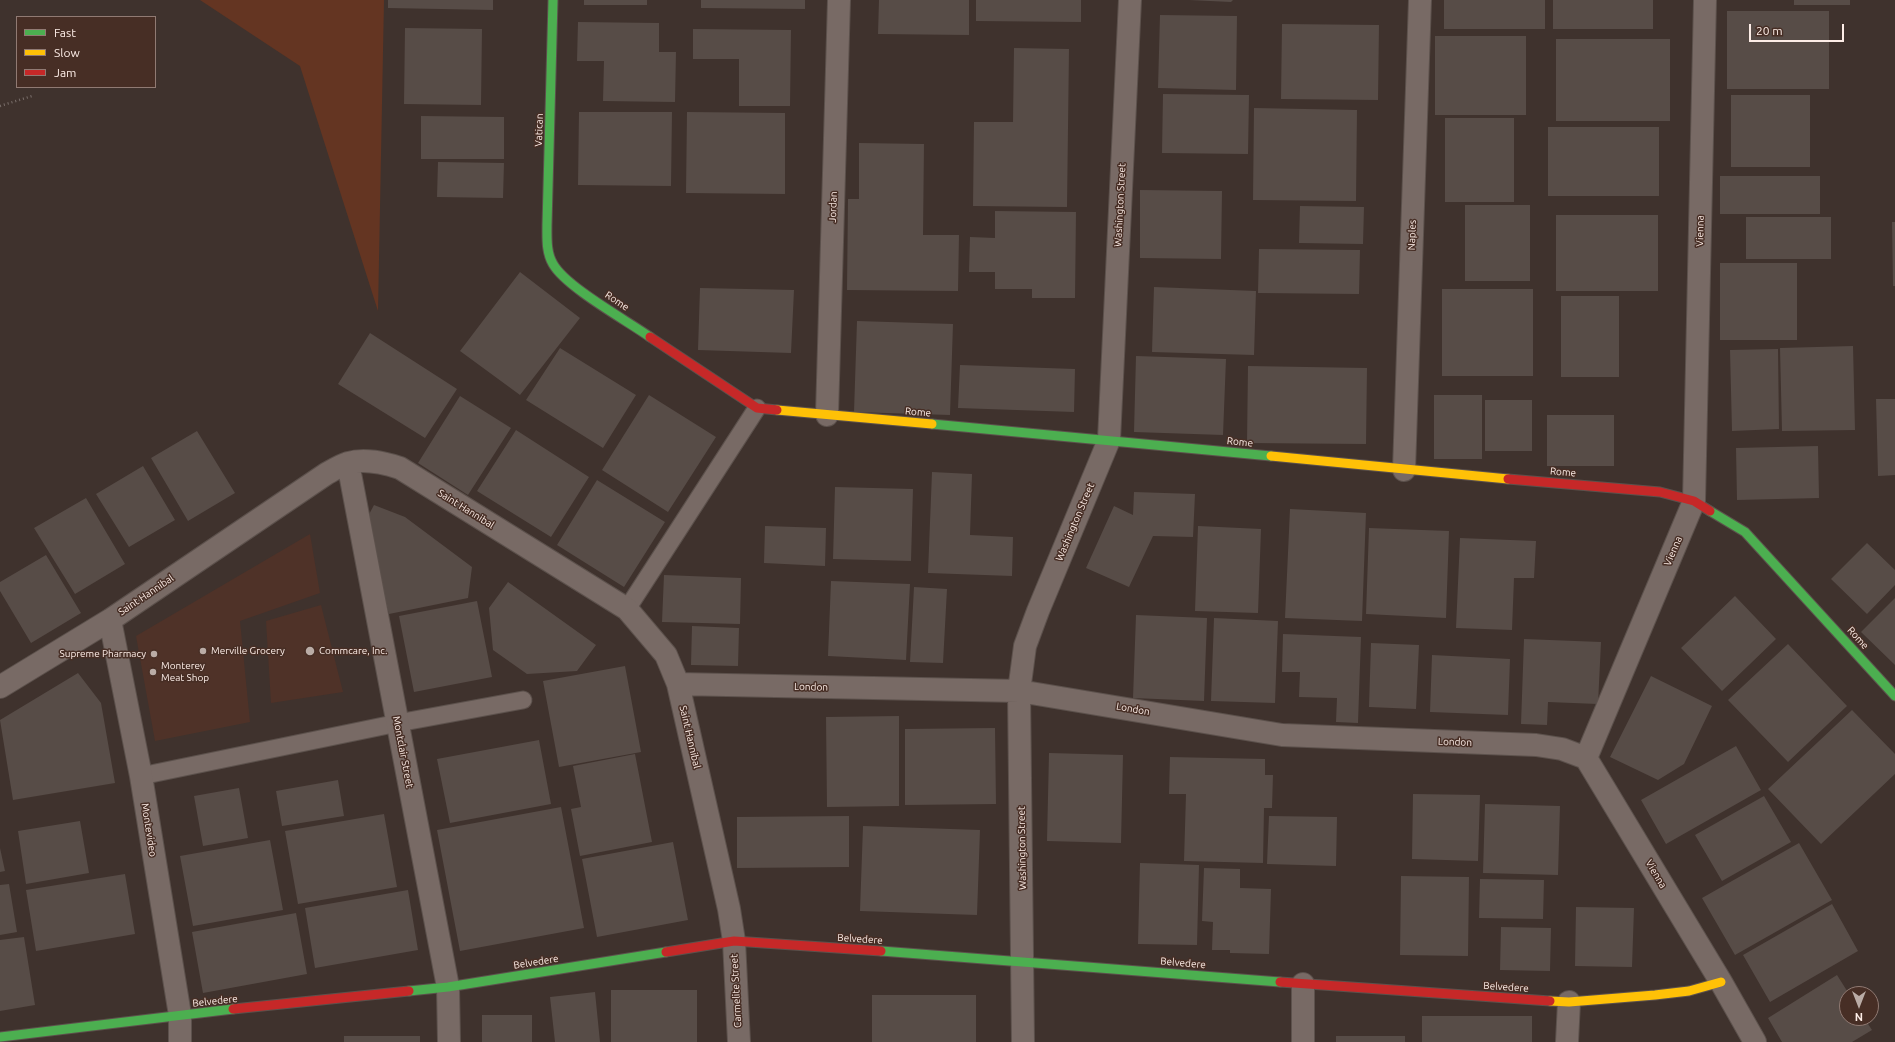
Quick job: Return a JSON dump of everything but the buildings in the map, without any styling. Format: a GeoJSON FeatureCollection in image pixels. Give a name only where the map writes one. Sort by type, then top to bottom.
{"type":"FeatureCollection","features":[{"type":"Feature","properties":{"kind":"street","name":"Vatican"},"geometry":{"type":"LineString","coordinates":[[550,260],[547,225],[554,0]]}},
{"type":"Feature","properties":{"kind":"street","name":"Jordan"},"geometry":{"type":"LineString","coordinates":[[827,415],[839,0]]}},
{"type":"Feature","properties":{"kind":"street","name":"Washington Street"},"geometry":{"type":"LineString","coordinates":[[1023,1042],[1019,691],[1025,646],[1109,440],[1130,0]]}},
{"type":"Feature","properties":{"kind":"street","name":"Naples"},"geometry":{"type":"LineString","coordinates":[[1404,470],[1420,0]]}},
{"type":"Feature","properties":{"kind":"street","name":"Vienna"},"geometry":{"type":"LineString","coordinates":[[1705,0],[1694,501],[1586,758],[1721,982],[1755,1042]]}},
{"type":"Feature","properties":{"kind":"street","name":"Rome"},"geometry":{"type":"LineString","coordinates":[[550,260],[559,273],[570,283],[757,408],[1109,440],[1404,470],[1617,487],[1660,492],[1694,501],[1745,532],[1895,696]]}},
{"type":"Feature","properties":{"kind":"street","name":"Saint Hannibal"},"geometry":{"type":"LineString","coordinates":[[0,687],[110,620],[326,474],[348,463],[366,461],[384,463],[400,468],[627,609],[666,655],[678,684],[729,909],[734,941]]}},
{"type":"Feature","properties":{"kind":"street","name":"Montclair Street"},"geometry":{"type":"LineString","coordinates":[[348,463],[448,988],[449,1042]]}},
{"type":"Feature","properties":{"kind":"street","name":"Montevideo"},"geometry":{"type":"LineString","coordinates":[[110,620],[141,776],[170,963],[180,1015],[180,1042]]}},
{"type":"Feature","properties":{"kind":"street","name":"London"},"geometry":{"type":"LineString","coordinates":[[678,684],[1019,691],[1282,735],[1536,745],[1562,750],[1586,758]]}},
{"type":"Feature","properties":{"kind":"street","name":"Belvedere"},"geometry":{"type":"LineString","coordinates":[[0,1037],[180,1015],[448,988],[734,941],[1023,961],[1303,984],[1569,1002],[1689,991],[1721,982]]}},
{"type":"Feature","properties":{"kind":"street","name":"Carmelite Street"},"geometry":{"type":"LineString","coordinates":[[734,941],[739,1042]]}},
{"type":"Feature","properties":{"kind":"street"},"geometry":{"type":"LineString","coordinates":[[1303,984],[1303,1042]]}},
{"type":"Feature","properties":{"kind":"street"},"geometry":{"type":"LineString","coordinates":[[1567,1042],[1569,1002]]}},
{"type":"Feature","properties":{"kind":"lane"},"geometry":{"type":"LineString","coordinates":[[627,609],[757,408]]}},
{"type":"Feature","properties":{"kind":"lane"},"geometry":{"type":"LineString","coordinates":[[141,776],[398,723],[523,700]]}},
{"type":"Feature","properties":{"kind":"path"},"geometry":{"type":"LineString","coordinates":[[0,106],[32,96]]}},
{"type":"Feature","properties":{"kind":"shaded area"},"geometry":{"type":"Polygon","coordinates":[[[200,0],[384,0],[378,311],[300,66],[200,0]]]}},
{"type":"Feature","properties":{"kind":"shaded area"},"geometry":{"type":"Polygon","coordinates":[[[310,534],[320,593],[240,621],[250,722],[155,741],[136,636],[310,534]]]}},
{"type":"Feature","properties":{"kind":"shaded area","name":"Commcare, Inc."},"geometry":{"type":"Polygon","coordinates":[[[321,605],[343,692],[271,703],[266,621],[321,605]]]}},
{"type":"Feature","properties":{"kind":"traffic: fast"},"geometry":{"type":"LineString","coordinates":[[553,0],[547,225],[547,245],[549,255],[553,264],[570,283],[597,303],[650,337]]}},
{"type":"Feature","properties":{"kind":"traffic: fast"},"geometry":{"type":"LineString","coordinates":[[932,424],[1271,456]]}},
{"type":"Feature","properties":{"kind":"traffic: fast"},"geometry":{"type":"LineString","coordinates":[[1710,511],[1745,532],[1895,696]]}},
{"type":"Feature","properties":{"kind":"traffic: fast"},"geometry":{"type":"LineString","coordinates":[[881,951],[1280,982]]}},
{"type":"Feature","properties":{"kind":"traffic: fast"},"geometry":{"type":"LineString","coordinates":[[409,991],[448,987],[666,952]]}},
{"type":"Feature","properties":{"kind":"traffic: fast"},"geometry":{"type":"LineString","coordinates":[[0,1037],[233,1009]]}},
{"type":"Feature","properties":{"kind":"traffic: slow"},"geometry":{"type":"LineString","coordinates":[[777,410],[932,424]]}},
{"type":"Feature","properties":{"kind":"traffic: slow"},"geometry":{"type":"LineString","coordinates":[[1271,456],[1508,479]]}},
{"type":"Feature","properties":{"kind":"traffic: slow"},"geometry":{"type":"LineString","coordinates":[[1550,1001],[1569,1002],[1655,995],[1689,991],[1721,982]]}},
{"type":"Feature","properties":{"kind":"traffic: jam"},"geometry":{"type":"LineString","coordinates":[[650,337],[757,408],[777,410]]}},
{"type":"Feature","properties":{"kind":"traffic: jam"},"geometry":{"type":"LineString","coordinates":[[1508,479],[1660,492],[1694,501],[1710,511]]}},
{"type":"Feature","properties":{"kind":"traffic: jam"},"geometry":{"type":"LineString","coordinates":[[666,952],[734,941],[881,951]]}},
{"type":"Feature","properties":{"kind":"traffic: jam"},"geometry":{"type":"LineString","coordinates":[[1280,982],[1550,1001]]}},
{"type":"Feature","properties":{"kind":"traffic: jam"},"geometry":{"type":"LineString","coordinates":[[233,1009],[409,991]]}},
{"type":"Feature","properties":{"kind":"place","name":"Merville Grocery"},"geometry":{"type":"Point","coordinates":[203,651]}},
{"type":"Feature","properties":{"kind":"place","name":"Commcare, Inc."},"geometry":{"type":"Point","coordinates":[310,651]}},
{"type":"Feature","properties":{"kind":"place","name":"Supreme Pharmacy"},"geometry":{"type":"Point","coordinates":[154,654]}},
{"type":"Feature","properties":{"kind":"place","name":"Monterey Meat Shop"},"geometry":{"type":"Point","coordinates":[153,672]}}]}
